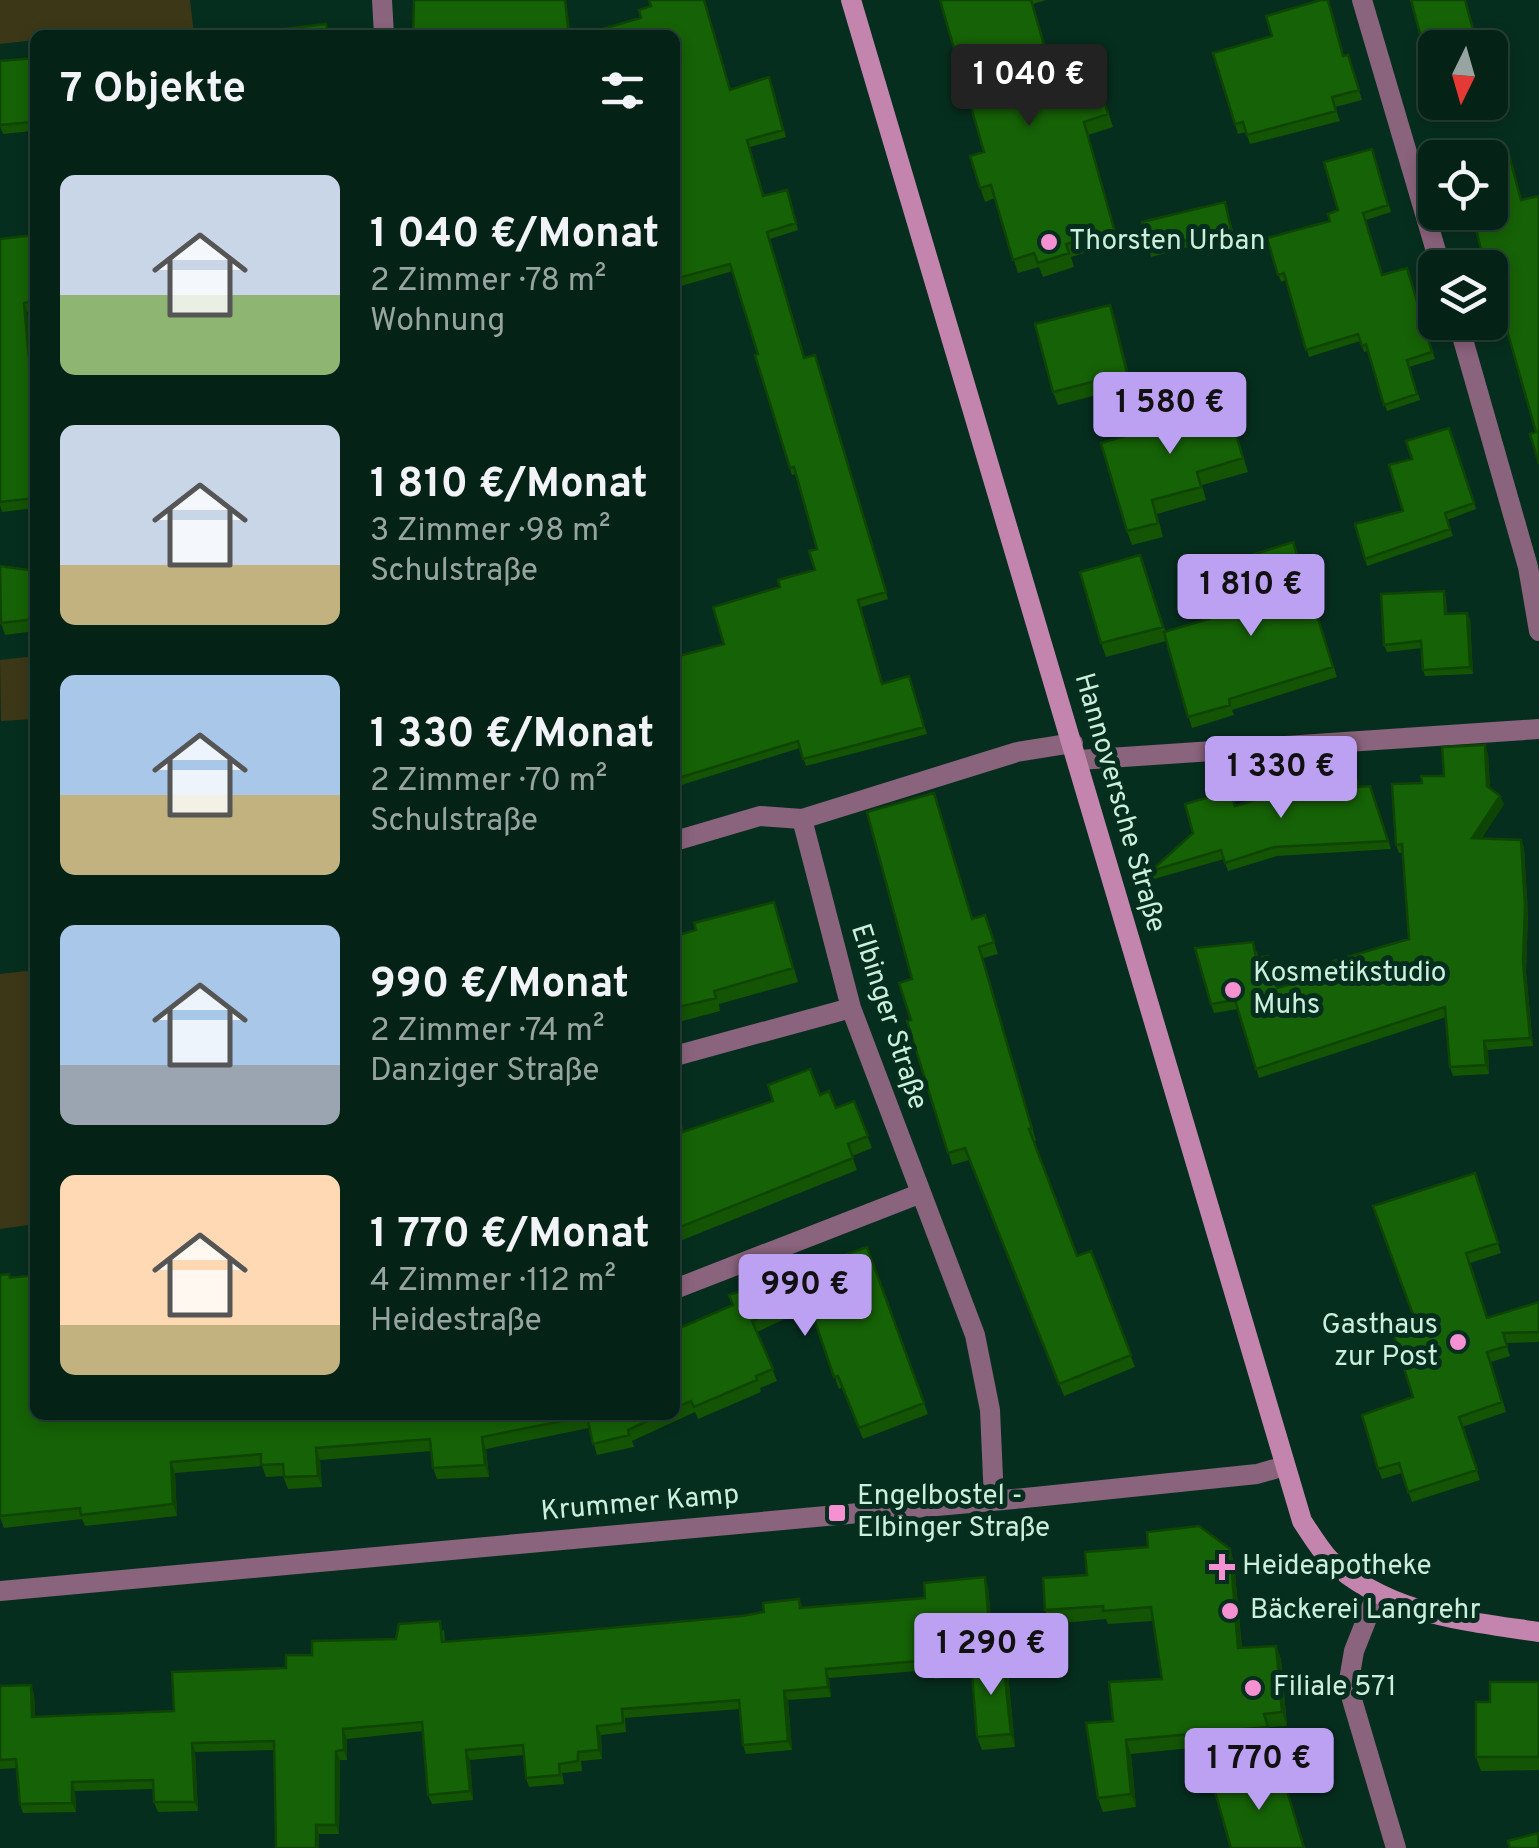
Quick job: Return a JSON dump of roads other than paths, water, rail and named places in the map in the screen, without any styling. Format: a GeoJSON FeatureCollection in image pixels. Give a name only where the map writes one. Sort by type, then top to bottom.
{"type":"FeatureCollection","features":[{"type":"Feature","properties":{"kind":"street"},"geometry":{"type":"LineString","coordinates":[[382,0],[384,30]]}},
{"type":"Feature","properties":{"kind":"street","name":"Hannoversche Straße"},"geometry":{"type":"LineString","coordinates":[[851,0],[1302,1520],[1329,1558],[1377,1592],[1424,1613],[1539,1632]]}},
{"type":"Feature","properties":{"kind":"street"},"geometry":{"type":"LineString","coordinates":[[1362,0],[1437,250]]}},
{"type":"Feature","properties":{"kind":"street"},"geometry":{"type":"LineString","coordinates":[[1463,340],[1528,567],[1539,630]]}},
{"type":"Feature","properties":{"kind":"street"},"geometry":{"type":"LineString","coordinates":[[680,840],[760,816],[802,819],[1017,752],[1539,730]]}},
{"type":"Feature","properties":{"kind":"street","name":"Elbinger Straße"},"geometry":{"type":"LineString","coordinates":[[802,819],[851,1008],[975,1335],[990,1410],[994,1500]]}},
{"type":"Feature","properties":{"kind":"street"},"geometry":{"type":"LineString","coordinates":[[680,1055],[851,1008]]}},
{"type":"Feature","properties":{"kind":"street"},"geometry":{"type":"LineString","coordinates":[[680,1287],[919,1194]]}},
{"type":"Feature","properties":{"kind":"street","name":"Krummer Kamp"},"geometry":{"type":"LineString","coordinates":[[0,1591],[994,1500],[1238,1476],[1285,1466]]}},
{"type":"Feature","properties":{"kind":"street"},"geometry":{"type":"LineString","coordinates":[[1377,1592],[1354,1651],[1348,1686],[1396,1848]]}},
{"type":"Feature","properties":{"kind":"place","name":"Thorsten Urban"},"geometry":{"type":"Point","coordinates":[1049,242]}},
{"type":"Feature","properties":{"kind":"place","name":"Kosmetikstudio Muhs"},"geometry":{"type":"Point","coordinates":[1233,990]}},
{"type":"Feature","properties":{"kind":"place","name":"Gasthaus zur Post"},"geometry":{"type":"Point","coordinates":[1458,1342]}},
{"type":"Feature","properties":{"kind":"place","name":"Engelbostel - Elbinger Straße"},"geometry":{"type":"Point","coordinates":[837,1513]}},
{"type":"Feature","properties":{"kind":"place","name":"Heideapotheke"},"geometry":{"type":"Point","coordinates":[1222,1567]}},
{"type":"Feature","properties":{"kind":"place","name":"Bäckerei Langrehr"},"geometry":{"type":"Point","coordinates":[1230,1611]}},
{"type":"Feature","properties":{"kind":"place","name":"Filiale 571"},"geometry":{"type":"Point","coordinates":[1253,1688]}}]}
